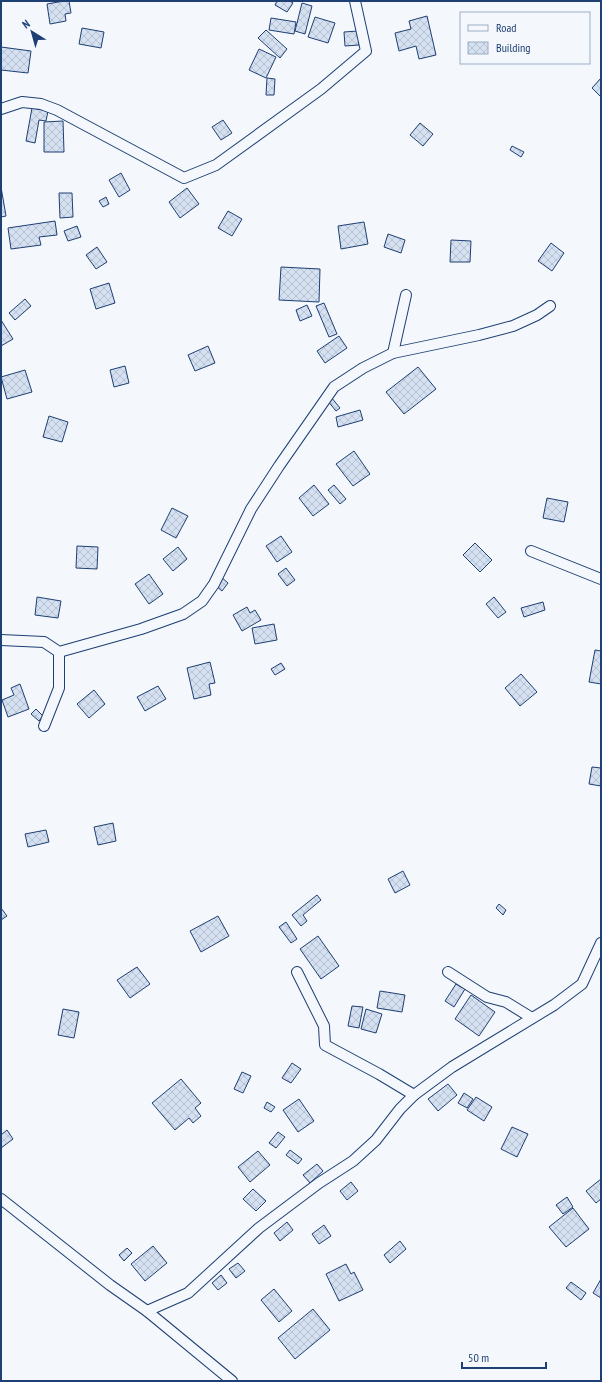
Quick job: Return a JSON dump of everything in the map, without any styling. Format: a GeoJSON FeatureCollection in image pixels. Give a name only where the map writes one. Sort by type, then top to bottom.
{"type":"FeatureCollection","features":[{"type":"Feature","properties":{"kind":"street"},"geometry":{"type":"LineString","coordinates":[[1,109],[22,102],[41,104],[57,110],[184,178],[216,165],[321,89],[366,51],[355,1]]}},
{"type":"Feature","properties":{"kind":"street"},"geometry":{"type":"LineString","coordinates":[[393,353],[406,295]]}},
{"type":"Feature","properties":{"kind":"street"},"geometry":{"type":"LineString","coordinates":[[1,640],[44,642],[59,652],[141,629],[183,614],[202,600],[214,584],[251,509],[334,387],[363,368],[393,353],[479,335],[513,326],[537,315],[550,306]]}},
{"type":"Feature","properties":{"kind":"street"},"geometry":{"type":"LineString","coordinates":[[531,551],[601,579]]}},
{"type":"Feature","properties":{"kind":"street"},"geometry":{"type":"LineString","coordinates":[[44,726],[59,688],[59,652]]}},
{"type":"Feature","properties":{"kind":"street"},"geometry":{"type":"LineString","coordinates":[[147,1311],[188,1292],[259,1228],[319,1183],[353,1161],[376,1140],[400,1109],[414,1095],[452,1067],[554,1005],[582,984],[597,958],[601,943]]}},
{"type":"Feature","properties":{"kind":"street"},"geometry":{"type":"LineString","coordinates":[[297,972],[324,1026],[325,1045],[414,1095]]}},
{"type":"Feature","properties":{"kind":"street"},"geometry":{"type":"LineString","coordinates":[[448,972],[488,997],[506,1002],[532,1018]]}},
{"type":"Feature","properties":{"kind":"street"},"geometry":{"type":"LineString","coordinates":[[1,1199],[110,1285],[147,1311],[232,1381]]}},
{"type":"Feature","properties":{"kind":"building"},"geometry":{"type":"Polygon","coordinates":[[[69,1],[71,13],[65,14],[66,21],[50,24],[47,4],[69,1]]]}},
{"type":"Feature","properties":{"kind":"building"},"geometry":{"type":"Polygon","coordinates":[[[277,1],[290,1],[293,3],[287,12],[275,5],[277,1]]]}},
{"type":"Feature","properties":{"kind":"building"},"geometry":{"type":"Polygon","coordinates":[[[302,3],[312,6],[305,34],[295,31],[302,3]]]}},
{"type":"Feature","properties":{"kind":"building"},"geometry":{"type":"Polygon","coordinates":[[[427,16],[436,55],[419,59],[416,46],[399,51],[395,33],[411,29],[409,21],[427,16]]]}},
{"type":"Feature","properties":{"kind":"building"},"geometry":{"type":"Polygon","coordinates":[[[315,17],[335,23],[328,43],[308,37],[315,17]]]}},
{"type":"Feature","properties":{"kind":"building"},"geometry":{"type":"Polygon","coordinates":[[[271,18],[296,22],[294,34],[269,30],[271,18]]]}},
{"type":"Feature","properties":{"kind":"building"},"geometry":{"type":"Polygon","coordinates":[[[82,28],[104,32],[101,48],[79,44],[82,28]]]}},
{"type":"Feature","properties":{"kind":"building"},"geometry":{"type":"Polygon","coordinates":[[[266,30],[287,49],[280,58],[258,38],[266,30]]]}},
{"type":"Feature","properties":{"kind":"building"},"geometry":{"type":"Polygon","coordinates":[[[358,31],[359,45],[345,46],[344,32],[358,31]]]}},
{"type":"Feature","properties":{"kind":"building"},"geometry":{"type":"Polygon","coordinates":[[[1,47],[31,51],[28,73],[1,70],[1,47]]]}},
{"type":"Feature","properties":{"kind":"building"},"geometry":{"type":"Polygon","coordinates":[[[259,49],[276,57],[266,78],[249,70],[259,49]]]}},
{"type":"Feature","properties":{"kind":"building"},"geometry":{"type":"Polygon","coordinates":[[[267,78],[275,79],[274,95],[266,95],[267,78]]]}},
{"type":"Feature","properties":{"kind":"building"},"geometry":{"type":"Polygon","coordinates":[[[601,78],[601,97],[592,88],[601,78]]]}},
{"type":"Feature","properties":{"kind":"building"},"geometry":{"type":"Polygon","coordinates":[[[32,108],[48,111],[46,121],[39,120],[35,143],[26,141],[32,108]]]}},
{"type":"Feature","properties":{"kind":"building"},"geometry":{"type":"Polygon","coordinates":[[[223,120],[232,133],[221,140],[212,127],[223,120]]]}},
{"type":"Feature","properties":{"kind":"building"},"geometry":{"type":"Polygon","coordinates":[[[63,121],[64,152],[44,152],[44,122],[63,121]]]}},
{"type":"Feature","properties":{"kind":"building"},"geometry":{"type":"Polygon","coordinates":[[[420,123],[433,134],[423,146],[410,135],[420,123]]]}},
{"type":"Feature","properties":{"kind":"building"},"geometry":{"type":"Polygon","coordinates":[[[512,146],[524,152],[521,157],[510,150],[512,146]]]}},
{"type":"Feature","properties":{"kind":"building"},"geometry":{"type":"Polygon","coordinates":[[[121,173],[130,190],[119,197],[109,180],[121,173]]]}},
{"type":"Feature","properties":{"kind":"building"},"geometry":{"type":"Polygon","coordinates":[[[1,187],[6,216],[1,217],[1,187]]]}},
{"type":"Feature","properties":{"kind":"building"},"geometry":{"type":"Polygon","coordinates":[[[187,188],[199,204],[180,218],[169,202],[187,188]]]}},
{"type":"Feature","properties":{"kind":"building"},"geometry":{"type":"Polygon","coordinates":[[[59,193],[72,193],[73,217],[60,218],[59,193]]]}},
{"type":"Feature","properties":{"kind":"building"},"geometry":{"type":"Polygon","coordinates":[[[106,197],[109,204],[103,207],[99,201],[106,197]]]}},
{"type":"Feature","properties":{"kind":"building"},"geometry":{"type":"Polygon","coordinates":[[[228,211],[242,219],[232,236],[218,228],[228,211]]]}},
{"type":"Feature","properties":{"kind":"building"},"geometry":{"type":"Polygon","coordinates":[[[55,221],[57,235],[39,237],[41,245],[11,249],[8,228],[55,221]]]}},
{"type":"Feature","properties":{"kind":"building"},"geometry":{"type":"Polygon","coordinates":[[[364,222],[368,244],[341,249],[338,226],[364,222]]]}},
{"type":"Feature","properties":{"kind":"building"},"geometry":{"type":"Polygon","coordinates":[[[77,226],[81,237],[68,241],[64,231],[77,226]]]}},
{"type":"Feature","properties":{"kind":"building"},"geometry":{"type":"Polygon","coordinates":[[[388,234],[405,240],[401,253],[384,247],[388,234]]]}},
{"type":"Feature","properties":{"kind":"building"},"geometry":{"type":"Polygon","coordinates":[[[451,240],[471,241],[470,262],[450,262],[451,240]]]}},
{"type":"Feature","properties":{"kind":"building"},"geometry":{"type":"Polygon","coordinates":[[[551,243],[564,253],[552,271],[538,261],[551,243]]]}},
{"type":"Feature","properties":{"kind":"building"},"geometry":{"type":"Polygon","coordinates":[[[97,247],[107,262],[96,269],[86,255],[97,247]]]}},
{"type":"Feature","properties":{"kind":"building"},"geometry":{"type":"Polygon","coordinates":[[[281,267],[320,269],[319,302],[279,300],[281,267]]]}},
{"type":"Feature","properties":{"kind":"building"},"geometry":{"type":"Polygon","coordinates":[[[109,283],[115,303],[96,309],[90,289],[109,283]]]}},
{"type":"Feature","properties":{"kind":"building"},"geometry":{"type":"Polygon","coordinates":[[[25,299],[31,306],[15,320],[9,313],[25,299]]]}},
{"type":"Feature","properties":{"kind":"building"},"geometry":{"type":"Polygon","coordinates":[[[324,303],[337,334],[329,337],[316,306],[324,303]]]}},
{"type":"Feature","properties":{"kind":"building"},"geometry":{"type":"Polygon","coordinates":[[[307,305],[312,316],[300,321],[296,310],[307,305]]]}},
{"type":"Feature","properties":{"kind":"building"},"geometry":{"type":"Polygon","coordinates":[[[1,320],[13,339],[1,346],[1,320]]]}},
{"type":"Feature","properties":{"kind":"building"},"geometry":{"type":"Polygon","coordinates":[[[339,336],[347,348],[325,363],[317,351],[339,336]]]}},
{"type":"Feature","properties":{"kind":"building"},"geometry":{"type":"Polygon","coordinates":[[[208,346],[215,363],[195,371],[188,355],[208,346]]]}},
{"type":"Feature","properties":{"kind":"building"},"geometry":{"type":"Polygon","coordinates":[[[125,366],[129,383],[114,387],[110,370],[125,366]]]}},
{"type":"Feature","properties":{"kind":"building"},"geometry":{"type":"Polygon","coordinates":[[[418,367],[436,389],[404,414],[386,392],[418,367]]]}},
{"type":"Feature","properties":{"kind":"building"},"geometry":{"type":"Polygon","coordinates":[[[25,370],[32,392],[7,399],[1,377],[25,370]]]}},
{"type":"Feature","properties":{"kind":"building"},"geometry":{"type":"Polygon","coordinates":[[[331,397],[340,408],[336,411],[327,400],[331,397]]]}},
{"type":"Feature","properties":{"kind":"building"},"geometry":{"type":"Polygon","coordinates":[[[360,410],[363,420],[338,427],[336,417],[360,410]]]}},
{"type":"Feature","properties":{"kind":"building"},"geometry":{"type":"Polygon","coordinates":[[[49,416],[68,422],[62,442],[43,437],[49,416]]]}},
{"type":"Feature","properties":{"kind":"building"},"geometry":{"type":"Polygon","coordinates":[[[354,451],[370,474],[353,486],[336,464],[354,451]]]}},
{"type":"Feature","properties":{"kind":"building"},"geometry":{"type":"Polygon","coordinates":[[[314,485],[329,504],[313,516],[299,498],[314,485]]]}},
{"type":"Feature","properties":{"kind":"building"},"geometry":{"type":"Polygon","coordinates":[[[334,485],[346,499],[340,504],[328,490],[334,485]]]}},
{"type":"Feature","properties":{"kind":"building"},"geometry":{"type":"Polygon","coordinates":[[[547,498],[568,502],[564,522],[543,518],[547,498]]]}},
{"type":"Feature","properties":{"kind":"building"},"geometry":{"type":"Polygon","coordinates":[[[172,508],[188,516],[176,538],[161,530],[172,508]]]}},
{"type":"Feature","properties":{"kind":"building"},"geometry":{"type":"Polygon","coordinates":[[[281,536],[292,552],[277,562],[266,546],[281,536]]]}},
{"type":"Feature","properties":{"kind":"building"},"geometry":{"type":"Polygon","coordinates":[[[475,543],[492,560],[480,572],[463,555],[475,543]]]}},
{"type":"Feature","properties":{"kind":"building"},"geometry":{"type":"Polygon","coordinates":[[[77,546],[98,547],[97,569],[76,568],[77,546]]]}},
{"type":"Feature","properties":{"kind":"building"},"geometry":{"type":"Polygon","coordinates":[[[178,547],[187,559],[173,571],[163,559],[178,547]]]}},
{"type":"Feature","properties":{"kind":"building"},"geometry":{"type":"Polygon","coordinates":[[[286,568],[295,580],[287,586],[278,574],[286,568]]]}},
{"type":"Feature","properties":{"kind":"building"},"geometry":{"type":"Polygon","coordinates":[[[149,574],[163,594],[149,604],[135,584],[149,574]]]}},
{"type":"Feature","properties":{"kind":"building"},"geometry":{"type":"Polygon","coordinates":[[[221,577],[228,583],[222,591],[215,585],[221,577]]]}},
{"type":"Feature","properties":{"kind":"building"},"geometry":{"type":"Polygon","coordinates":[[[37,597],[61,601],[58,618],[35,615],[37,597]]]}},
{"type":"Feature","properties":{"kind":"building"},"geometry":{"type":"Polygon","coordinates":[[[494,597],[506,612],[498,618],[486,604],[494,597]]]}},
{"type":"Feature","properties":{"kind":"building"},"geometry":{"type":"Polygon","coordinates":[[[543,602],[545,610],[524,617],[521,608],[543,602]]]}},
{"type":"Feature","properties":{"kind":"building"},"geometry":{"type":"Polygon","coordinates":[[[247,607],[250,613],[255,610],[261,620],[242,631],[233,615],[247,607]]]}},
{"type":"Feature","properties":{"kind":"building"},"geometry":{"type":"Polygon","coordinates":[[[274,624],[277,640],[255,644],[252,628],[274,624]]]}},
{"type":"Feature","properties":{"kind":"building"},"geometry":{"type":"Polygon","coordinates":[[[595,650],[601,651],[601,684],[589,682],[595,650]]]}},
{"type":"Feature","properties":{"kind":"building"},"geometry":{"type":"Polygon","coordinates":[[[210,662],[215,683],[209,684],[211,695],[194,699],[187,668],[210,662]]]}},
{"type":"Feature","properties":{"kind":"building"},"geometry":{"type":"Polygon","coordinates":[[[281,663],[285,669],[275,675],[271,669],[281,663]]]}},
{"type":"Feature","properties":{"kind":"building"},"geometry":{"type":"Polygon","coordinates":[[[521,674],[537,692],[520,706],[505,688],[521,674]]]}},
{"type":"Feature","properties":{"kind":"building"},"geometry":{"type":"Polygon","coordinates":[[[20,684],[29,709],[8,717],[2,700],[14,695],[11,688],[20,684]]]}},
{"type":"Feature","properties":{"kind":"building"},"geometry":{"type":"Polygon","coordinates":[[[158,686],[166,699],[145,711],[137,697],[158,686]]]}},
{"type":"Feature","properties":{"kind":"building"},"geometry":{"type":"Polygon","coordinates":[[[94,690],[105,704],[89,718],[77,704],[94,690]]]}},
{"type":"Feature","properties":{"kind":"building"},"geometry":{"type":"Polygon","coordinates":[[[36,709],[43,716],[39,721],[31,714],[36,709]]]}},
{"type":"Feature","properties":{"kind":"building"},"geometry":{"type":"Polygon","coordinates":[[[592,767],[601,768],[601,786],[589,784],[592,767]]]}},
{"type":"Feature","properties":{"kind":"building"},"geometry":{"type":"Polygon","coordinates":[[[113,823],[116,841],[98,845],[94,827],[113,823]]]}},
{"type":"Feature","properties":{"kind":"building"},"geometry":{"type":"Polygon","coordinates":[[[46,830],[49,842],[28,847],[25,834],[46,830]]]}},
{"type":"Feature","properties":{"kind":"building"},"geometry":{"type":"Polygon","coordinates":[[[403,871],[410,885],[395,893],[388,879],[403,871]]]}},
{"type":"Feature","properties":{"kind":"building"},"geometry":{"type":"Polygon","coordinates":[[[317,895],[321,900],[303,915],[307,921],[301,926],[292,915],[317,895]]]}},
{"type":"Feature","properties":{"kind":"building"},"geometry":{"type":"Polygon","coordinates":[[[499,904],[506,910],[503,915],[496,908],[499,904]]]}},
{"type":"Feature","properties":{"kind":"building"},"geometry":{"type":"Polygon","coordinates":[[[1,908],[7,916],[1,920],[1,908]]]}},
{"type":"Feature","properties":{"kind":"building"},"geometry":{"type":"Polygon","coordinates":[[[218,916],[229,936],[201,952],[190,931],[218,916]]]}},
{"type":"Feature","properties":{"kind":"building"},"geometry":{"type":"Polygon","coordinates":[[[286,922],[297,939],[291,943],[279,927],[286,922]]]}},
{"type":"Feature","properties":{"kind":"building"},"geometry":{"type":"Polygon","coordinates":[[[318,936],[339,966],[321,979],[300,949],[318,936]]]}},
{"type":"Feature","properties":{"kind":"building"},"geometry":{"type":"Polygon","coordinates":[[[137,967],[150,984],[130,998],[117,980],[137,967]]]}},
{"type":"Feature","properties":{"kind":"building"},"geometry":{"type":"Polygon","coordinates":[[[456,984],[465,989],[454,1007],[445,1001],[456,984]]]}},
{"type":"Feature","properties":{"kind":"building"},"geometry":{"type":"Polygon","coordinates":[[[380,991],[405,995],[402,1012],[377,1008],[380,991]]]}},
{"type":"Feature","properties":{"kind":"building"},"geometry":{"type":"Polygon","coordinates":[[[471,995],[495,1012],[479,1036],[455,1019],[471,995]]]}},
{"type":"Feature","properties":{"kind":"building"},"geometry":{"type":"Polygon","coordinates":[[[352,1006],[363,1007],[359,1028],[348,1026],[352,1006]]]}},
{"type":"Feature","properties":{"kind":"building"},"geometry":{"type":"Polygon","coordinates":[[[63,1009],[79,1012],[74,1038],[58,1035],[63,1009]]]}},
{"type":"Feature","properties":{"kind":"building"},"geometry":{"type":"Polygon","coordinates":[[[366,1009],[382,1014],[376,1033],[361,1029],[366,1009]]]}},
{"type":"Feature","properties":{"kind":"building"},"geometry":{"type":"Polygon","coordinates":[[[292,1063],[301,1069],[291,1083],[282,1078],[292,1063]]]}},
{"type":"Feature","properties":{"kind":"building"},"geometry":{"type":"Polygon","coordinates":[[[242,1072],[251,1076],[243,1093],[234,1089],[242,1072]]]}},
{"type":"Feature","properties":{"kind":"building"},"geometry":{"type":"Polygon","coordinates":[[[181,1079],[201,1103],[195,1108],[201,1116],[193,1123],[189,1118],[175,1130],[152,1103],[181,1079]]]}},
{"type":"Feature","properties":{"kind":"building"},"geometry":{"type":"Polygon","coordinates":[[[448,1084],[457,1095],[438,1111],[428,1099],[448,1084]]]}},
{"type":"Feature","properties":{"kind":"building"},"geometry":{"type":"Polygon","coordinates":[[[464,1093],[473,1099],[467,1108],[458,1103],[464,1093]]]}},
{"type":"Feature","properties":{"kind":"building"},"geometry":{"type":"Polygon","coordinates":[[[476,1097],[492,1107],[484,1121],[467,1110],[476,1097]]]}},
{"type":"Feature","properties":{"kind":"building"},"geometry":{"type":"Polygon","coordinates":[[[299,1099],[314,1121],[298,1132],[283,1110],[299,1099]]]}},
{"type":"Feature","properties":{"kind":"building"},"geometry":{"type":"Polygon","coordinates":[[[267,1102],[275,1107],[271,1112],[264,1108],[267,1102]]]}},
{"type":"Feature","properties":{"kind":"building"},"geometry":{"type":"Polygon","coordinates":[[[512,1127],[528,1134],[517,1157],[501,1149],[512,1127]]]}},
{"type":"Feature","properties":{"kind":"building"},"geometry":{"type":"Polygon","coordinates":[[[7,1130],[13,1139],[1,1148],[1,1135],[7,1130]]]}},
{"type":"Feature","properties":{"kind":"building"},"geometry":{"type":"Polygon","coordinates":[[[278,1132],[285,1137],[276,1148],[269,1143],[278,1132]]]}},
{"type":"Feature","properties":{"kind":"building"},"geometry":{"type":"Polygon","coordinates":[[[290,1150],[302,1159],[298,1164],[286,1155],[290,1150]]]}},
{"type":"Feature","properties":{"kind":"building"},"geometry":{"type":"Polygon","coordinates":[[[258,1151],[270,1165],[250,1182],[238,1167],[258,1151]]]}},
{"type":"Feature","properties":{"kind":"building"},"geometry":{"type":"Polygon","coordinates":[[[317,1164],[323,1171],[310,1183],[303,1175],[317,1164]]]}},
{"type":"Feature","properties":{"kind":"building"},"geometry":{"type":"Polygon","coordinates":[[[601,1179],[601,1199],[596,1203],[586,1191],[601,1179]]]}},
{"type":"Feature","properties":{"kind":"building"},"geometry":{"type":"Polygon","coordinates":[[[351,1182],[358,1191],[347,1200],[340,1191],[351,1182]]]}},
{"type":"Feature","properties":{"kind":"building"},"geometry":{"type":"Polygon","coordinates":[[[253,1189],[266,1201],[256,1211],[243,1199],[253,1189]]]}},
{"type":"Feature","properties":{"kind":"building"},"geometry":{"type":"Polygon","coordinates":[[[567,1197],[573,1207],[563,1214],[556,1205],[567,1197]]]}},
{"type":"Feature","properties":{"kind":"building"},"geometry":{"type":"Polygon","coordinates":[[[573,1208],[589,1229],[566,1247],[549,1227],[573,1208]]]}},
{"type":"Feature","properties":{"kind":"building"},"geometry":{"type":"Polygon","coordinates":[[[287,1222],[293,1230],[280,1241],[274,1233],[287,1222]]]}},
{"type":"Feature","properties":{"kind":"building"},"geometry":{"type":"Polygon","coordinates":[[[324,1225],[331,1236],[319,1244],[312,1234],[324,1225]]]}},
{"type":"Feature","properties":{"kind":"building"},"geometry":{"type":"Polygon","coordinates":[[[400,1241],[406,1249],[390,1263],[384,1255],[400,1241]]]}},
{"type":"Feature","properties":{"kind":"building"},"geometry":{"type":"Polygon","coordinates":[[[153,1246],[167,1263],[145,1281],[131,1264],[153,1246]]]}},
{"type":"Feature","properties":{"kind":"building"},"geometry":{"type":"Polygon","coordinates":[[[127,1248],[132,1253],[124,1261],[119,1255],[127,1248]]]}},
{"type":"Feature","properties":{"kind":"building"},"geometry":{"type":"Polygon","coordinates":[[[238,1263],[245,1271],[236,1278],[229,1269],[238,1263]]]}},
{"type":"Feature","properties":{"kind":"building"},"geometry":{"type":"Polygon","coordinates":[[[346,1264],[351,1274],[354,1272],[363,1290],[339,1301],[326,1274],[346,1264]]]}},
{"type":"Feature","properties":{"kind":"building"},"geometry":{"type":"Polygon","coordinates":[[[221,1275],[227,1283],[218,1290],[212,1283],[221,1275]]]}},
{"type":"Feature","properties":{"kind":"building"},"geometry":{"type":"Polygon","coordinates":[[[601,1279],[601,1298],[593,1293],[601,1279]]]}},
{"type":"Feature","properties":{"kind":"building"},"geometry":{"type":"Polygon","coordinates":[[[571,1282],[586,1293],[581,1300],[566,1288],[571,1282]]]}},
{"type":"Feature","properties":{"kind":"building"},"geometry":{"type":"Polygon","coordinates":[[[274,1289],[292,1311],[279,1322],[261,1300],[274,1289]]]}},
{"type":"Feature","properties":{"kind":"building"},"geometry":{"type":"Polygon","coordinates":[[[313,1309],[330,1330],[295,1359],[278,1338],[313,1309]]]}}]}
